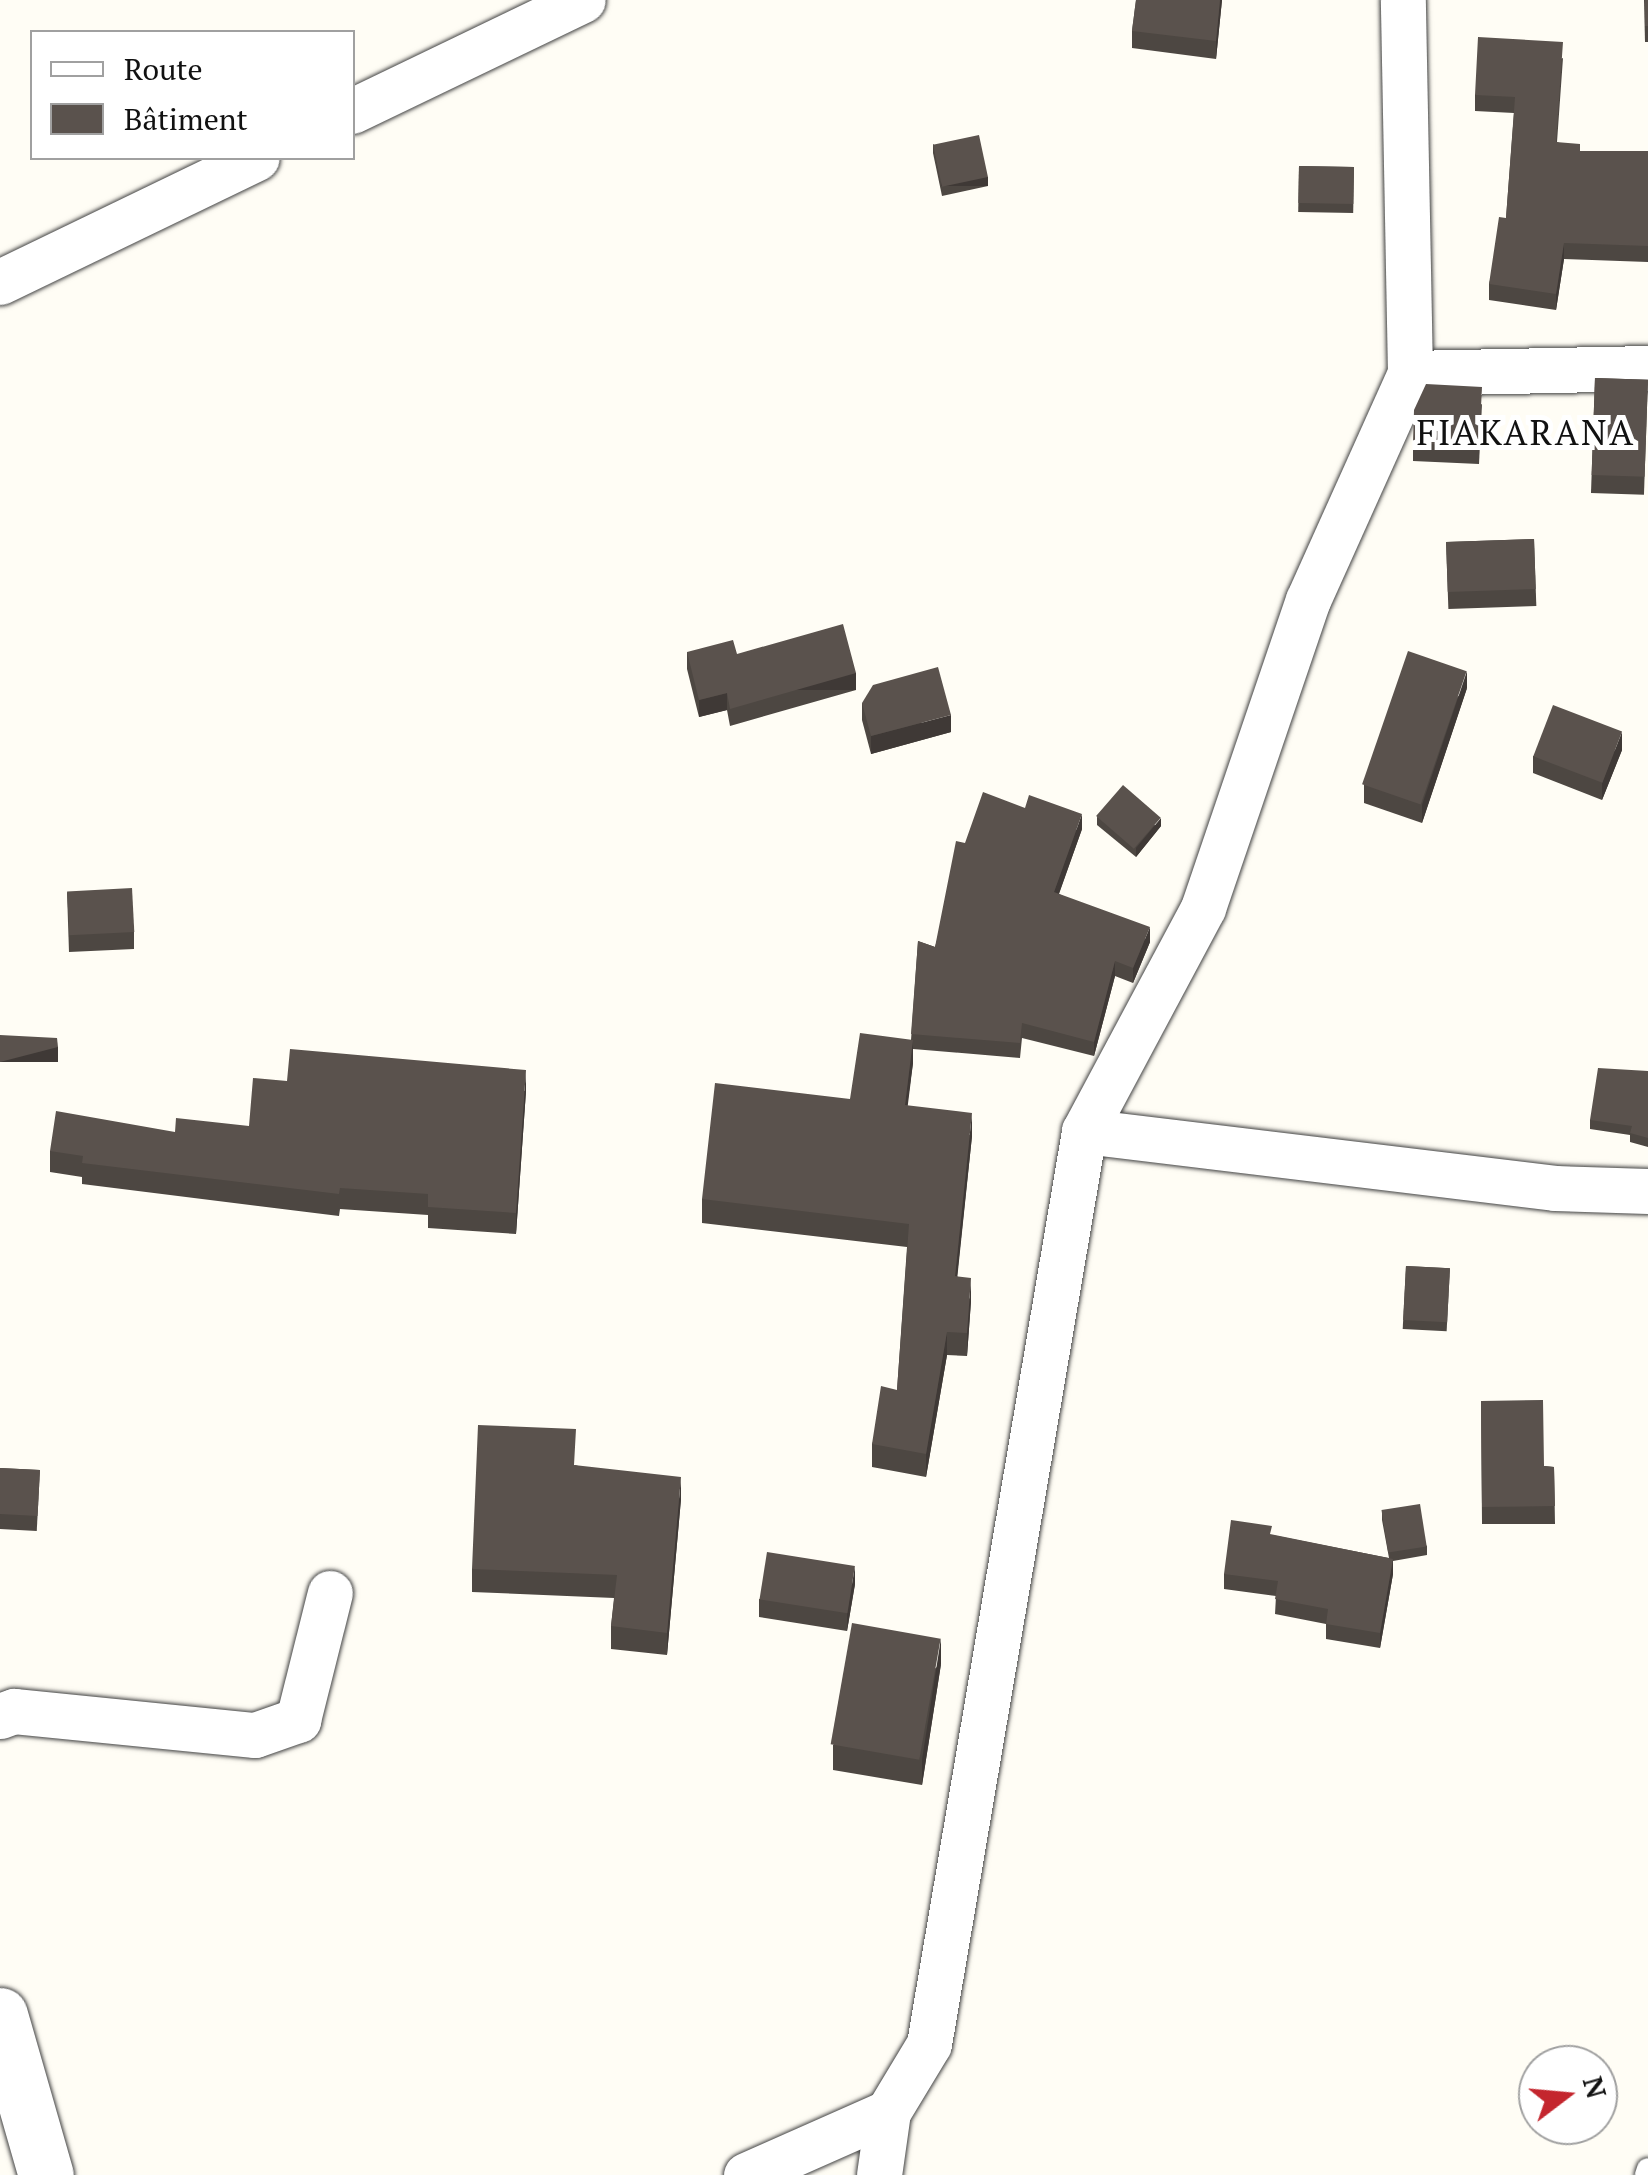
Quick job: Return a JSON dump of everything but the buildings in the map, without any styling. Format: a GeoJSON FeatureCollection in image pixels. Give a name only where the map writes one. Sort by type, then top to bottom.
{"type":"FeatureCollection","features":[{"type":"Feature","properties":{"kind":"street"},"geometry":{"type":"LineString","coordinates":[[355,111],[582,0]]}},
{"type":"Feature","properties":{"kind":"street"},"geometry":{"type":"LineString","coordinates":[[880,2175],[888,2112],[929,2044],[1084,1131],[1202,908],[1308,600],[1410,373],[1403,0]]}},
{"type":"Feature","properties":{"kind":"street"},"geometry":{"type":"LineString","coordinates":[[0,282],[254,160]]}},
{"type":"Feature","properties":{"kind":"street"},"geometry":{"type":"LineString","coordinates":[[1410,373],[1648,368]]}},
{"type":"Feature","properties":{"kind":"street"},"geometry":{"type":"LineString","coordinates":[[1084,1131],[1555,1188],[1648,1191]]}},
{"type":"Feature","properties":{"kind":"street"},"geometry":{"type":"LineString","coordinates":[[0,1716],[14,1711],[255,1735],[298,1720],[330,1592]]}},
{"type":"Feature","properties":{"kind":"street"},"geometry":{"type":"LineString","coordinates":[[0,2015],[46,2175]]}},
{"type":"Feature","properties":{"kind":"street"},"geometry":{"type":"LineString","coordinates":[[746,2175],[888,2112]]}},
{"type":"Feature","properties":{"kind":"district","name":"FIAKARANA"},"geometry":{"type":"Point","coordinates":[1526,432]}}]}
